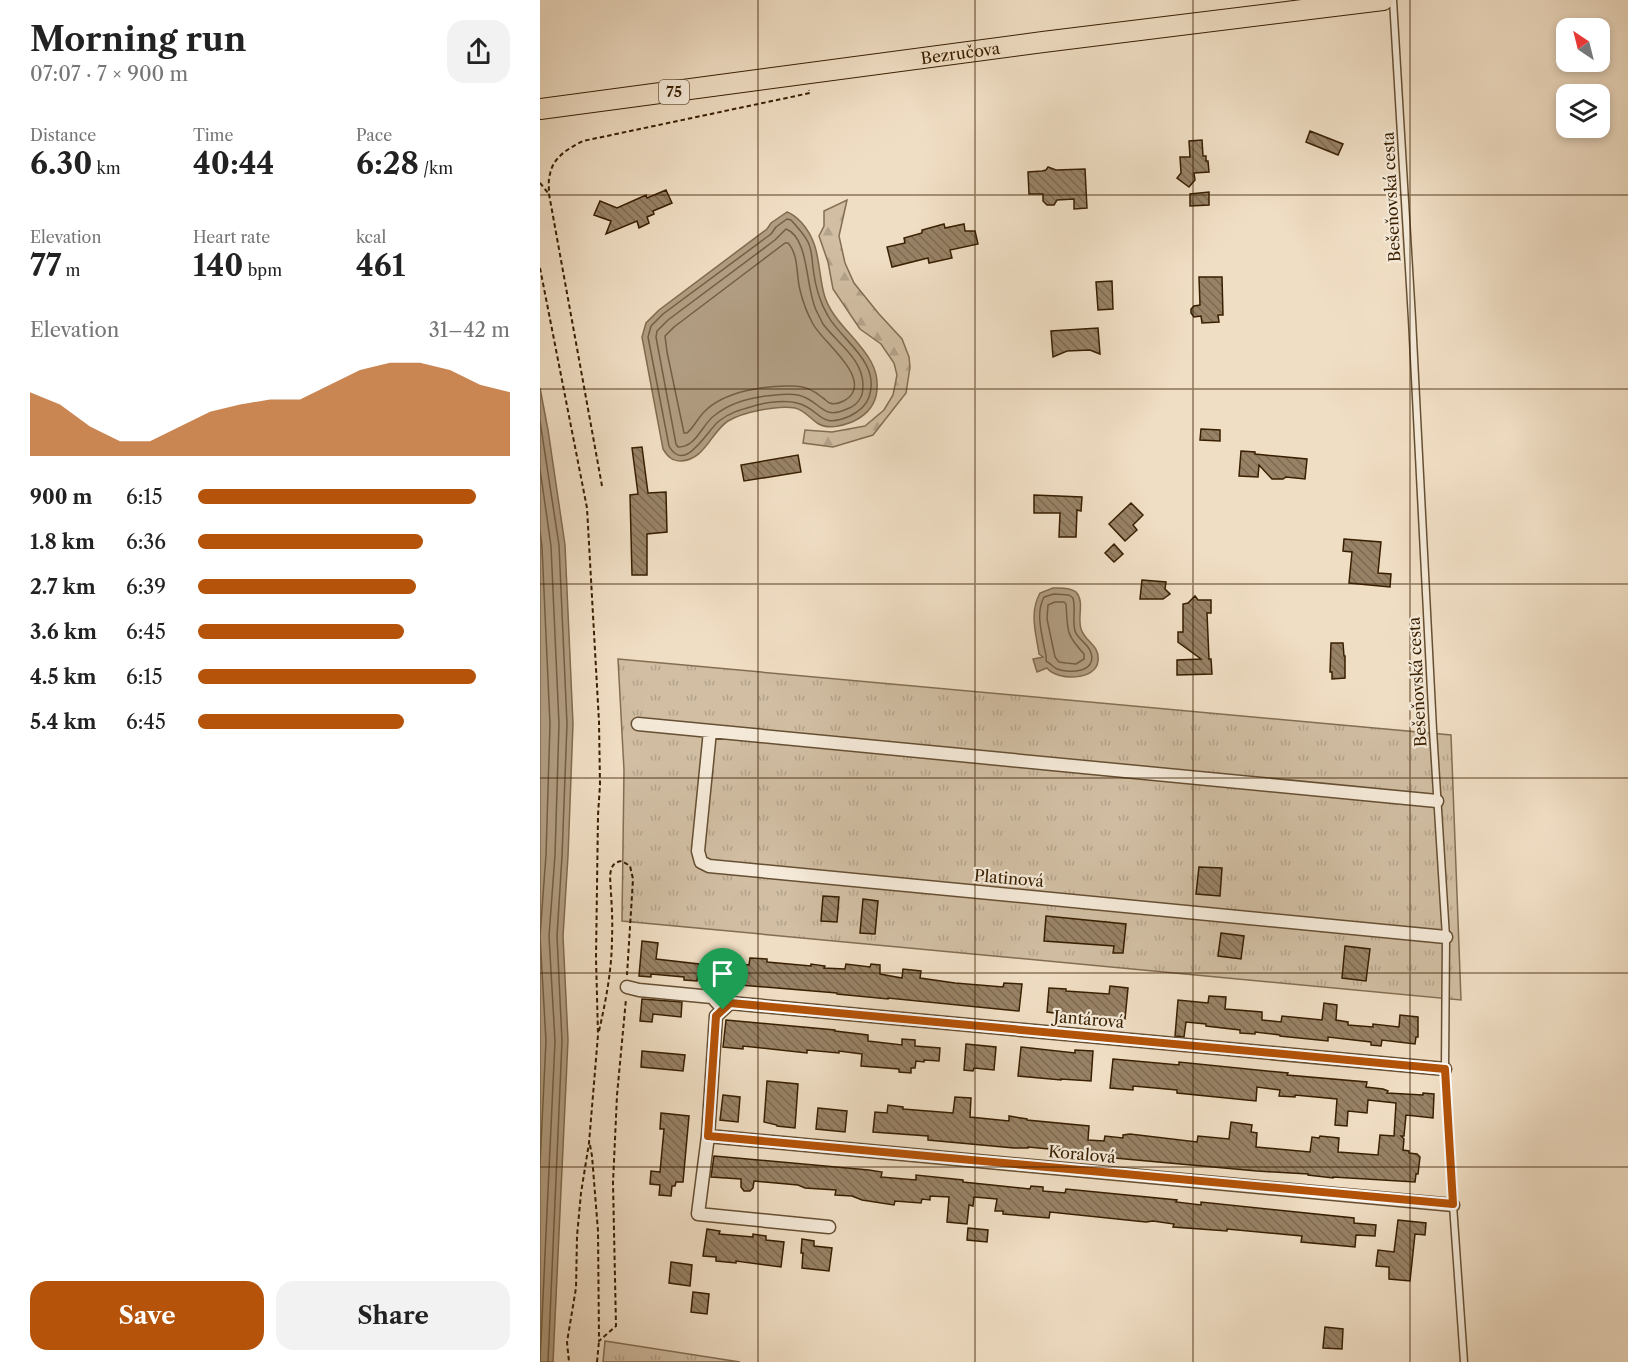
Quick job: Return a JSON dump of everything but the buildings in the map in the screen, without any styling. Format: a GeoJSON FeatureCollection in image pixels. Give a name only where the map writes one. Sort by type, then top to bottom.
{"type":"FeatureCollection","features":[{"type":"Feature","properties":{"kind":"main road","name":"Bezručova"},"geometry":{"type":"LineString","coordinates":[[540,109],[1383,0]]}},
{"type":"Feature","properties":{"kind":"street"},"geometry":{"type":"LineString","coordinates":[[638,724],[1437,801]]}},
{"type":"Feature","properties":{"kind":"street","name":"Platinová"},"geometry":{"type":"LineString","coordinates":[[710,731],[698,851],[701,862],[709,866],[1446,937]]}},
{"type":"Feature","properties":{"kind":"street"},"geometry":{"type":"LineString","coordinates":[[627,987],[712,997],[726,1006],[716,1016],[708,1136],[698,1214],[829,1227]]}},
{"type":"Feature","properties":{"kind":"street","name":"Jantárová"},"geometry":{"type":"LineString","coordinates":[[726,1006],[1445,1069]]}},
{"type":"Feature","properties":{"kind":"street","name":"Koralová"},"geometry":{"type":"LineString","coordinates":[[708,1136],[1453,1204]]}},
{"type":"Feature","properties":{"kind":"lane","name":"Bešeňovská cesta"},"geometry":{"type":"LineString","coordinates":[[1393,0],[1446,937],[1445,1069],[1464,1362]]}},
{"type":"Feature","properties":{"kind":"path"},"geometry":{"type":"LineString","coordinates":[[602,486],[549,194],[550,173],[558,158],[568,148],[583,141],[810,93],[808,75]]}},
{"type":"Feature","properties":{"kind":"path"},"geometry":{"type":"LineString","coordinates":[[540,183],[549,194]]}},
{"type":"Feature","properties":{"kind":"path"},"geometry":{"type":"LineString","coordinates":[[540,268],[587,508],[599,722],[600,785],[596,958],[598,1035],[589,1143],[577,1236],[576,1288],[567,1342],[569,1362]]}},
{"type":"Feature","properties":{"kind":"path"},"geometry":{"type":"LineString","coordinates":[[598,1035],[610,971],[611,867],[622,861],[630,866],[633,879],[627,987],[617,1095],[614,1183],[616,1326],[599,1341]]}},
{"type":"Feature","properties":{"kind":"path"},"geometry":{"type":"LineString","coordinates":[[589,1143],[598,1231],[599,1341],[597,1362]]}},
{"type":"Feature","properties":{"kind":"green space"},"geometry":{"type":"Polygon","coordinates":[[[847,200],[839,236],[845,263],[854,283],[902,339],[910,367],[906,393],[873,435],[833,447],[803,443],[805,430],[832,432],[865,426],[884,410],[893,395],[897,375],[894,363],[881,344],[860,329],[833,289],[828,262],[819,236],[824,226],[824,211],[847,200]]]}},
{"type":"Feature","properties":{"kind":"green space"},"geometry":{"type":"Polygon","coordinates":[[[618,659],[1451,735],[1461,1000],[622,921],[624,770],[618,659]]]}},
{"type":"Feature","properties":{"kind":"green space"},"geometry":{"type":"Polygon","coordinates":[[[605,1341],[740,1362],[603,1362],[605,1341]]]}},
{"type":"Feature","properties":{"kind":"water"},"geometry":{"type":"Polygon","coordinates":[[[787,212],[801,222],[812,239],[824,294],[830,307],[867,354],[874,367],[877,381],[875,400],[860,418],[834,427],[821,425],[795,408],[770,408],[751,412],[728,421],[696,456],[681,461],[673,459],[663,449],[642,337],[646,323],[659,310],[787,212]]]}},
{"type":"Feature","properties":{"kind":"water"},"geometry":{"type":"Polygon","coordinates":[[[540,388],[565,545],[573,724],[563,936],[568,1040],[553,1362],[540,1362],[540,388]]]}},
{"type":"Feature","properties":{"kind":"water"},"geometry":{"type":"Polygon","coordinates":[[[1053,588],[1071,589],[1079,596],[1081,629],[1095,647],[1098,656],[1096,668],[1084,675],[1067,677],[1047,668],[1037,672],[1033,659],[1043,657],[1039,654],[1036,638],[1035,608],[1040,593],[1053,588]]]}},
{"type":"Feature","properties":{"kind":"route"},"geometry":{"type":"LineString","coordinates":[[730,1003],[1445,1069],[1453,1204],[708,1136],[716,1016],[723,1010],[730,1003]]}}]}
